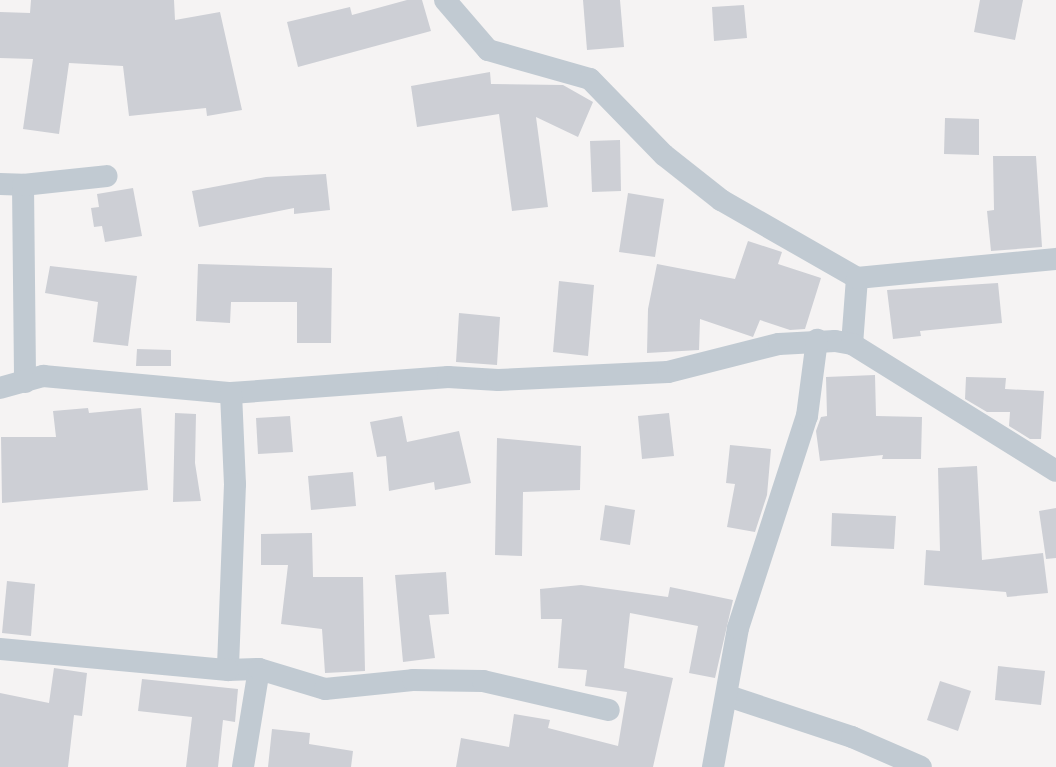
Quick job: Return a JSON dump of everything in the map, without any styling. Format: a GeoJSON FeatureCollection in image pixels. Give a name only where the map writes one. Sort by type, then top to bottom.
{"type":"FeatureCollection","features":[{"type":"Feature","properties":{"kind":"street"},"geometry":{"type":"LineString","coordinates":[[445,0],[488,50],[590,79],[664,155],[721,200],[857,278],[1056,259]]}},
{"type":"Feature","properties":{"kind":"street"},"geometry":{"type":"LineString","coordinates":[[0,184],[23,185],[107,176]]}},
{"type":"Feature","properties":{"kind":"street"},"geometry":{"type":"LineString","coordinates":[[23,185],[25,382]]}},
{"type":"Feature","properties":{"kind":"street"},"geometry":{"type":"LineString","coordinates":[[852,344],[857,278]]}},
{"type":"Feature","properties":{"kind":"street"},"geometry":{"type":"LineString","coordinates":[[0,388],[60,376],[231,393],[404,383],[448,376],[498,380],[668,372],[779,344],[817,340],[852,344],[1056,471]]}},
{"type":"Feature","properties":{"kind":"street"},"geometry":{"type":"LineString","coordinates":[[713,767],[728,696],[738,628],[807,416],[817,340]]}},
{"type":"Feature","properties":{"kind":"street"},"geometry":{"type":"LineString","coordinates":[[228,670],[235,484],[231,393]]}},
{"type":"Feature","properties":{"kind":"street"},"geometry":{"type":"LineString","coordinates":[[0,649],[228,670],[259,669],[325,690],[413,680],[483,681],[609,710]]}},
{"type":"Feature","properties":{"kind":"street"},"geometry":{"type":"LineString","coordinates":[[243,767],[259,669]]}},
{"type":"Feature","properties":{"kind":"street"},"geometry":{"type":"LineString","coordinates":[[728,696],[852,736],[921,767]]}},
{"type":"Feature","properties":{"kind":"building"},"geometry":{"type":"Polygon","coordinates":[[[31,0],[174,0],[175,20],[220,12],[242,110],[207,116],[206,108],[129,116],[123,66],[69,63],[59,134],[23,129],[33,59],[0,58],[0,12],[30,13],[31,0]]]}},
{"type":"Feature","properties":{"kind":"building"},"geometry":{"type":"Polygon","coordinates":[[[407,0],[422,0],[431,31],[298,67],[287,22],[350,7],[352,15],[407,0]]]}},
{"type":"Feature","properties":{"kind":"building"},"geometry":{"type":"Polygon","coordinates":[[[583,0],[620,0],[624,47],[587,50],[583,0]]]}},
{"type":"Feature","properties":{"kind":"building"},"geometry":{"type":"Polygon","coordinates":[[[980,0],[1023,0],[1015,40],[974,32],[980,0]]]}},
{"type":"Feature","properties":{"kind":"building"},"geometry":{"type":"Polygon","coordinates":[[[744,5],[747,38],[714,41],[712,7],[744,5]]]}},
{"type":"Feature","properties":{"kind":"building"},"geometry":{"type":"Polygon","coordinates":[[[490,72],[491,84],[563,85],[593,102],[578,137],[536,117],[548,207],[512,211],[499,114],[417,127],[411,86],[490,72]]]}},
{"type":"Feature","properties":{"kind":"building"},"geometry":{"type":"Polygon","coordinates":[[[945,118],[979,119],[979,155],[944,154],[945,118]]]}},
{"type":"Feature","properties":{"kind":"building"},"geometry":{"type":"Polygon","coordinates":[[[620,140],[621,191],[592,192],[590,141],[620,140]]]}},
{"type":"Feature","properties":{"kind":"building"},"geometry":{"type":"Polygon","coordinates":[[[993,156],[1036,156],[1042,247],[991,251],[987,211],[994,210],[993,156]]]}},
{"type":"Feature","properties":{"kind":"building"},"geometry":{"type":"Polygon","coordinates":[[[326,174],[330,210],[294,214],[294,208],[199,227],[192,191],[266,177],[326,174]]]}},
{"type":"Feature","properties":{"kind":"building"},"geometry":{"type":"Polygon","coordinates":[[[133,188],[142,236],[105,242],[102,226],[94,227],[91,208],[99,207],[97,194],[133,188]]]}},
{"type":"Feature","properties":{"kind":"building"},"geometry":{"type":"Polygon","coordinates":[[[628,193],[664,199],[655,257],[619,252],[628,193]]]}},
{"type":"Feature","properties":{"kind":"building"},"geometry":{"type":"Polygon","coordinates":[[[748,241],[782,252],[778,264],[821,278],[805,329],[790,330],[760,320],[753,337],[700,319],[699,350],[647,353],[648,309],[657,264],[735,279],[748,241]]]}},
{"type":"Feature","properties":{"kind":"building"},"geometry":{"type":"Polygon","coordinates":[[[198,264],[332,268],[331,343],[297,343],[297,302],[231,302],[230,323],[196,321],[198,264]]]}},
{"type":"Feature","properties":{"kind":"building"},"geometry":{"type":"Polygon","coordinates":[[[50,266],[137,276],[128,346],[93,342],[98,302],[45,293],[50,266]]]}},
{"type":"Feature","properties":{"kind":"building"},"geometry":{"type":"Polygon","coordinates":[[[559,281],[594,285],[588,356],[553,352],[559,281]]]}},
{"type":"Feature","properties":{"kind":"building"},"geometry":{"type":"Polygon","coordinates":[[[998,283],[1002,323],[920,331],[921,336],[893,339],[887,290],[998,283]]]}},
{"type":"Feature","properties":{"kind":"building"},"geometry":{"type":"Polygon","coordinates":[[[459,313],[500,317],[497,365],[456,362],[459,313]]]}},
{"type":"Feature","properties":{"kind":"building"},"geometry":{"type":"Polygon","coordinates":[[[137,349],[171,350],[171,366],[136,366],[137,349]]]}},
{"type":"Feature","properties":{"kind":"building"},"geometry":{"type":"Polygon","coordinates":[[[875,375],[876,416],[922,417],[921,459],[882,459],[883,455],[820,461],[816,431],[821,417],[827,416],[826,377],[875,375]]]}},
{"type":"Feature","properties":{"kind":"building"},"geometry":{"type":"Polygon","coordinates":[[[966,377],[1006,378],[1005,389],[1044,391],[1041,439],[1030,439],[1009,426],[1010,412],[987,412],[965,399],[966,377]]]}},
{"type":"Feature","properties":{"kind":"building"},"geometry":{"type":"Polygon","coordinates":[[[88,408],[89,413],[141,408],[148,490],[2,503],[1,437],[56,437],[53,411],[88,408]]]}},
{"type":"Feature","properties":{"kind":"building"},"geometry":{"type":"Polygon","coordinates":[[[175,413],[196,414],[195,463],[201,501],[173,502],[175,413]]]}},
{"type":"Feature","properties":{"kind":"building"},"geometry":{"type":"Polygon","coordinates":[[[669,413],[674,456],[642,459],[638,416],[669,413]]]}},
{"type":"Feature","properties":{"kind":"building"},"geometry":{"type":"Polygon","coordinates":[[[290,416],[293,452],[258,454],[256,418],[290,416]]]}},
{"type":"Feature","properties":{"kind":"building"},"geometry":{"type":"Polygon","coordinates":[[[402,416],[407,442],[459,431],[471,483],[435,490],[434,482],[389,491],[386,456],[377,457],[370,422],[402,416]]]}},
{"type":"Feature","properties":{"kind":"building"},"geometry":{"type":"Polygon","coordinates":[[[497,438],[581,446],[580,490],[523,492],[522,556],[495,555],[497,438]]]}},
{"type":"Feature","properties":{"kind":"building"},"geometry":{"type":"Polygon","coordinates":[[[730,445],[771,449],[767,495],[755,532],[727,527],[735,484],[726,483],[730,445]]]}},
{"type":"Feature","properties":{"kind":"building"},"geometry":{"type":"Polygon","coordinates":[[[977,466],[982,560],[1043,553],[1048,593],[1007,597],[1006,592],[924,585],[926,550],[940,551],[938,468],[977,466]]]}},
{"type":"Feature","properties":{"kind":"building"},"geometry":{"type":"Polygon","coordinates":[[[353,472],[356,506],[311,510],[308,476],[353,472]]]}},
{"type":"Feature","properties":{"kind":"building"},"geometry":{"type":"Polygon","coordinates":[[[605,505],[635,510],[630,545],[600,540],[605,505]]]}},
{"type":"Feature","properties":{"kind":"building"},"geometry":{"type":"Polygon","coordinates":[[[1056,508],[1056,558],[1046,559],[1039,511],[1056,508]]]}},
{"type":"Feature","properties":{"kind":"building"},"geometry":{"type":"Polygon","coordinates":[[[832,513],[896,516],[894,549],[831,546],[832,513]]]}},
{"type":"Feature","properties":{"kind":"building"},"geometry":{"type":"Polygon","coordinates":[[[312,533],[313,577],[363,577],[365,671],[325,673],[322,629],[281,624],[288,565],[261,565],[261,534],[312,533]]]}},
{"type":"Feature","properties":{"kind":"building"},"geometry":{"type":"Polygon","coordinates":[[[446,572],[449,614],[429,615],[435,658],[403,662],[395,575],[446,572]]]}},
{"type":"Feature","properties":{"kind":"building"},"geometry":{"type":"Polygon","coordinates":[[[7,581],[35,584],[31,636],[2,633],[7,581]]]}},
{"type":"Feature","properties":{"kind":"building"},"geometry":{"type":"Polygon","coordinates":[[[581,585],[668,597],[670,587],[733,600],[715,678],[689,673],[698,626],[630,613],[624,668],[673,678],[653,767],[456,767],[461,738],[509,747],[514,714],[550,720],[548,728],[618,746],[627,692],[585,686],[587,670],[558,668],[562,619],[541,619],[540,589],[581,585]]]}},
{"type":"Feature","properties":{"kind":"building"},"geometry":{"type":"Polygon","coordinates":[[[998,666],[1045,671],[1041,705],[995,700],[998,666]]]}},
{"type":"Feature","properties":{"kind":"building"},"geometry":{"type":"Polygon","coordinates":[[[54,668],[87,673],[82,716],[74,715],[68,767],[0,767],[0,693],[49,703],[54,668]]]}},
{"type":"Feature","properties":{"kind":"building"},"geometry":{"type":"Polygon","coordinates":[[[142,679],[238,689],[235,722],[223,720],[218,767],[186,767],[192,717],[138,711],[142,679]]]}},
{"type":"Feature","properties":{"kind":"building"},"geometry":{"type":"Polygon","coordinates":[[[940,681],[971,691],[958,731],[927,720],[940,681]]]}},
{"type":"Feature","properties":{"kind":"building"},"geometry":{"type":"Polygon","coordinates":[[[272,729],[310,733],[309,744],[353,751],[351,767],[268,767],[272,729]]]}}]}
